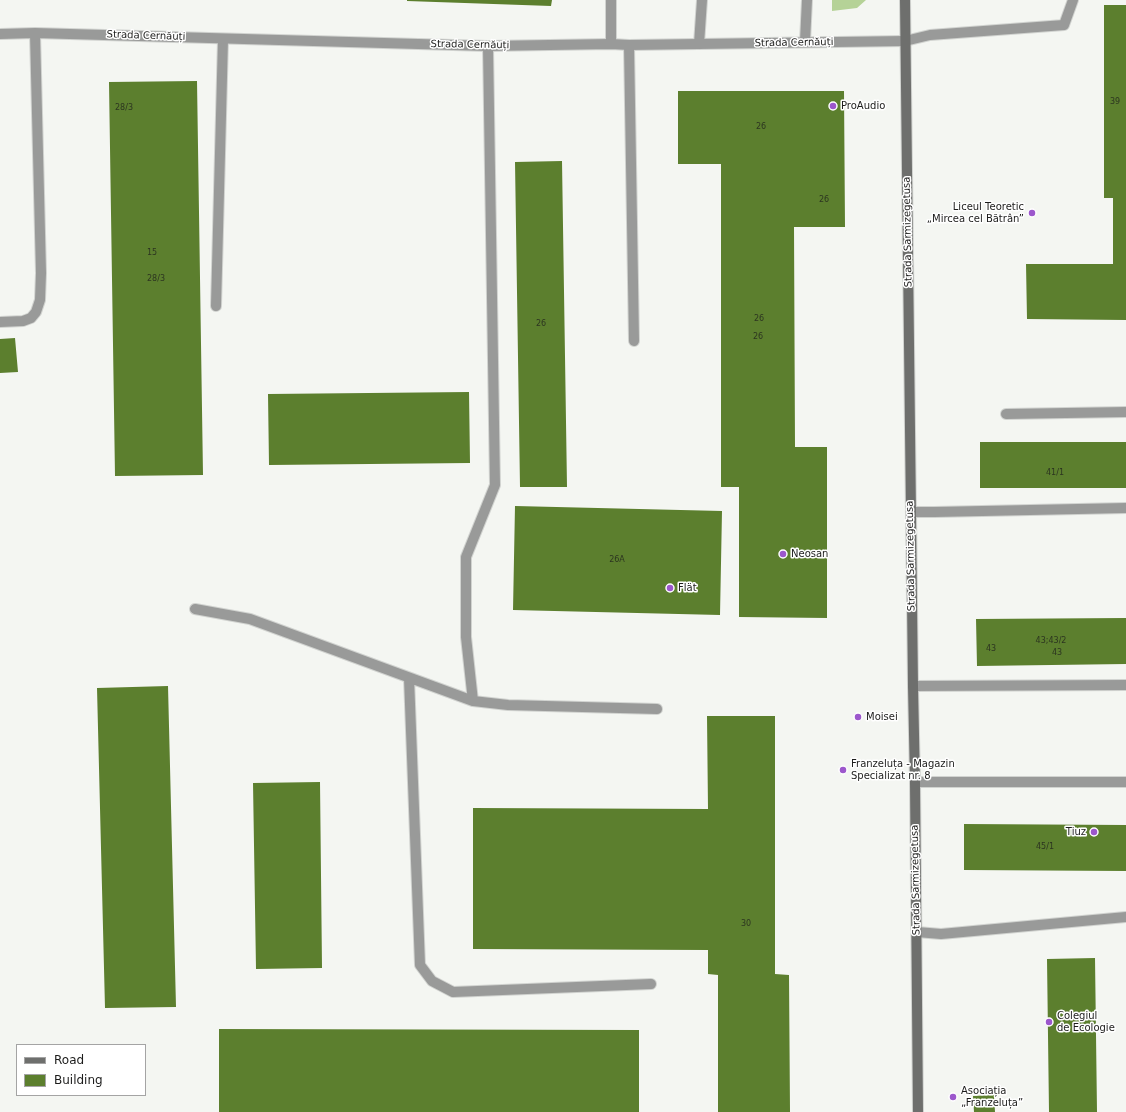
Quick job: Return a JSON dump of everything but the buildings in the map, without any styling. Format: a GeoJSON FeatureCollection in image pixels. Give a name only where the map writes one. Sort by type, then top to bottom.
{"type":"FeatureCollection","features":[{"type":"Feature","properties":{"kind":"main road","name":"Strada Sarmizegetusa"},"geometry":{"type":"LineString","coordinates":[[905,0],[918,1112]]}},
{"type":"Feature","properties":{"kind":"street"},"geometry":{"type":"LineString","coordinates":[[611,0],[611,44]]}},
{"type":"Feature","properties":{"kind":"street"},"geometry":{"type":"LineString","coordinates":[[699,44],[702,0]]}},
{"type":"Feature","properties":{"kind":"street"},"geometry":{"type":"LineString","coordinates":[[805,42],[807,0]]}},
{"type":"Feature","properties":{"kind":"street","name":"Strada Cernăuți"},"geometry":{"type":"LineString","coordinates":[[0,34],[35,33],[488,46],[905,41],[930,35],[1064,25],[1074,0]]}},
{"type":"Feature","properties":{"kind":"street"},"geometry":{"type":"LineString","coordinates":[[0,322],[23,321],[31,318],[36,312],[40,300],[41,273],[35,33]]}},
{"type":"Feature","properties":{"kind":"street"},"geometry":{"type":"LineString","coordinates":[[216,306],[223,39]]}},
{"type":"Feature","properties":{"kind":"street"},"geometry":{"type":"LineString","coordinates":[[629,45],[634,340]]}},
{"type":"Feature","properties":{"kind":"street"},"geometry":{"type":"LineString","coordinates":[[473,701],[466,637],[466,557],[494,485],[488,46]]}},
{"type":"Feature","properties":{"kind":"street"},"geometry":{"type":"LineString","coordinates":[[1006,414],[1126,412]]}},
{"type":"Feature","properties":{"kind":"street"},"geometry":{"type":"LineString","coordinates":[[911,512],[1126,508]]}},
{"type":"Feature","properties":{"kind":"street"},"geometry":{"type":"LineString","coordinates":[[195,609],[250,619],[473,701],[508,705],[657,709]]}},
{"type":"Feature","properties":{"kind":"street"},"geometry":{"type":"LineString","coordinates":[[409,678],[420,965],[432,981],[453,992],[651,984]]}},
{"type":"Feature","properties":{"kind":"street"},"geometry":{"type":"LineString","coordinates":[[913,686],[1126,686]]}},
{"type":"Feature","properties":{"kind":"street"},"geometry":{"type":"LineString","coordinates":[[915,782],[1126,782]]}},
{"type":"Feature","properties":{"kind":"street"},"geometry":{"type":"LineString","coordinates":[[917,932],[941,934],[1126,917]]}},
{"type":"Feature","properties":{"kind":"green space"},"geometry":{"type":"Polygon","coordinates":[[[832,0],[866,0],[857,8],[832,11],[832,0]]]}},
{"type":"Feature","properties":{"kind":"place","name":"ProAudio"},"geometry":{"type":"Point","coordinates":[833,106]}},
{"type":"Feature","properties":{"kind":"place","name":"Liceul Teoretic „Mircea cel Bătrân”"},"geometry":{"type":"Point","coordinates":[1032,213]}},
{"type":"Feature","properties":{"kind":"place","name":"Neosan"},"geometry":{"type":"Point","coordinates":[783,554]}},
{"type":"Feature","properties":{"kind":"place","name":"Flät"},"geometry":{"type":"Point","coordinates":[670,588]}},
{"type":"Feature","properties":{"kind":"place","name":"Moisei"},"geometry":{"type":"Point","coordinates":[858,717]}},
{"type":"Feature","properties":{"kind":"place","name":"Franzeluța - Magazin Specializat nr. 8"},"geometry":{"type":"Point","coordinates":[843,770]}},
{"type":"Feature","properties":{"kind":"place","name":"Tiuz"},"geometry":{"type":"Point","coordinates":[1094,832]}},
{"type":"Feature","properties":{"kind":"place","name":"Colegiul de Ecologie"},"geometry":{"type":"Point","coordinates":[1049,1022]}},
{"type":"Feature","properties":{"kind":"place","name":"Asociația „Franzeluța”"},"geometry":{"type":"Point","coordinates":[953,1097]}}]}
